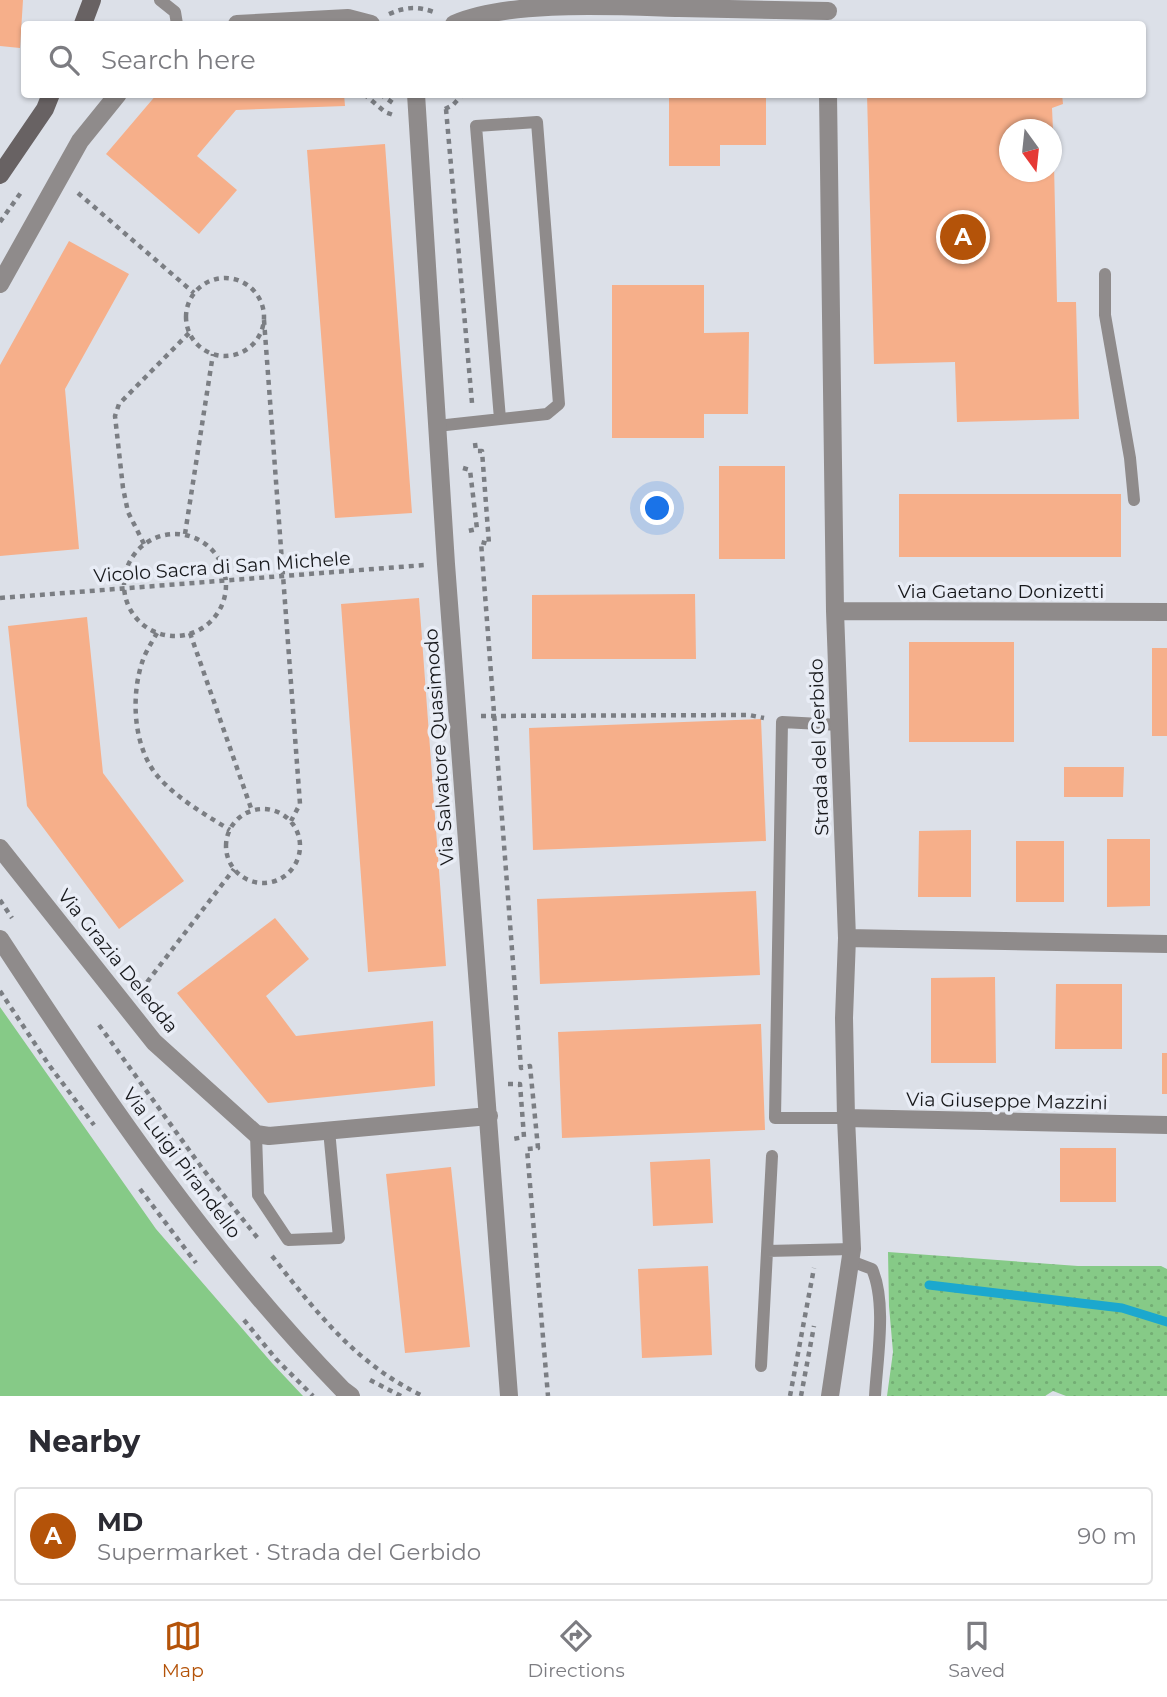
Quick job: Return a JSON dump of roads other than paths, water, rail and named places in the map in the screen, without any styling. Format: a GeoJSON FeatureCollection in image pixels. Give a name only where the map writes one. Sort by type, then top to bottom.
{"type":"FeatureCollection","features":[{"type":"Feature","properties":{"kind":"street"},"geometry":{"type":"LineString","coordinates":[[84,21],[92,0]]}},
{"type":"Feature","properties":{"kind":"street"},"geometry":{"type":"LineString","coordinates":[[448,20],[490,7],[541,1],[828,12]]}},
{"type":"Feature","properties":{"kind":"street"},"geometry":{"type":"LineString","coordinates":[[292,21],[348,18],[378,21]]}},
{"type":"Feature","properties":{"kind":"street"},"geometry":{"type":"LineString","coordinates":[[0,175],[49,98]]}},
{"type":"Feature","properties":{"kind":"street"},"geometry":{"type":"LineString","coordinates":[[0,284],[80,141],[115,98]]}},
{"type":"Feature","properties":{"kind":"street","name":"Via Salvatore Quasimodo"},"geometry":{"type":"LineString","coordinates":[[416,98],[446,564],[509,1396]]}},
{"type":"Feature","properties":{"kind":"street","name":"Strada del Gerbido"},"geometry":{"type":"LineString","coordinates":[[828,98],[835,611],[847,938],[844,1018],[852,1255],[830,1396]]}},
{"type":"Feature","properties":{"kind":"street","name":"Via Gaetano Donizetti"},"geometry":{"type":"LineString","coordinates":[[835,611],[1167,612]]}},
{"type":"Feature","properties":{"kind":"street","name":"Via Grazia Deledda"},"geometry":{"type":"LineString","coordinates":[[0,848],[154,1042],[256,1133]]}},
{"type":"Feature","properties":{"kind":"street"},"geometry":{"type":"LineString","coordinates":[[847,938],[1167,944]]}},
{"type":"Feature","properties":{"kind":"street","name":"Via Luigi Pirandello"},"geometry":{"type":"LineString","coordinates":[[0,939],[71,1048],[172,1191],[294,1340],[351,1396]]}},
{"type":"Feature","properties":{"kind":"street"},"geometry":{"type":"LineString","coordinates":[[256,1133],[269,1136],[489,1116]]}},
{"type":"Feature","properties":{"kind":"street","name":"Via Giuseppe Mazzini"},"geometry":{"type":"LineString","coordinates":[[846,1118],[1167,1125]]}},
{"type":"Feature","properties":{"kind":"lane"},"geometry":{"type":"LineString","coordinates":[[160,0],[174,12],[176,21]]}},
{"type":"Feature","properties":{"kind":"lane"},"geometry":{"type":"LineString","coordinates":[[437,426],[547,414],[559,404],[537,122],[476,126],[500,419]]}},
{"type":"Feature","properties":{"kind":"lane"},"geometry":{"type":"LineString","coordinates":[[1105,274],[1105,315],[1130,458],[1134,500]]}},
{"type":"Feature","properties":{"kind":"lane"},"geometry":{"type":"LineString","coordinates":[[840,725],[782,722],[775,1118],[846,1118]]}},
{"type":"Feature","properties":{"kind":"lane"},"geometry":{"type":"LineString","coordinates":[[256,1133],[258,1195],[288,1240],[301,1240],[339,1238],[329,1130]]}},
{"type":"Feature","properties":{"kind":"lane"},"geometry":{"type":"LineString","coordinates":[[761,1366],[772,1156]]}},
{"type":"Feature","properties":{"kind":"lane"},"geometry":{"type":"LineString","coordinates":[[767,1251],[817,1250],[852,1255],[872,1269],[880,1307],[875,1396]]}},
{"type":"Feature","properties":{"kind":"waterway"},"geometry":{"type":"LineString","coordinates":[[929,1285],[1122,1308],[1167,1322]]}},
{"type":"Feature","properties":{"kind":"place","name":"MD"},"geometry":{"type":"Point","coordinates":[963,237]}}]}
